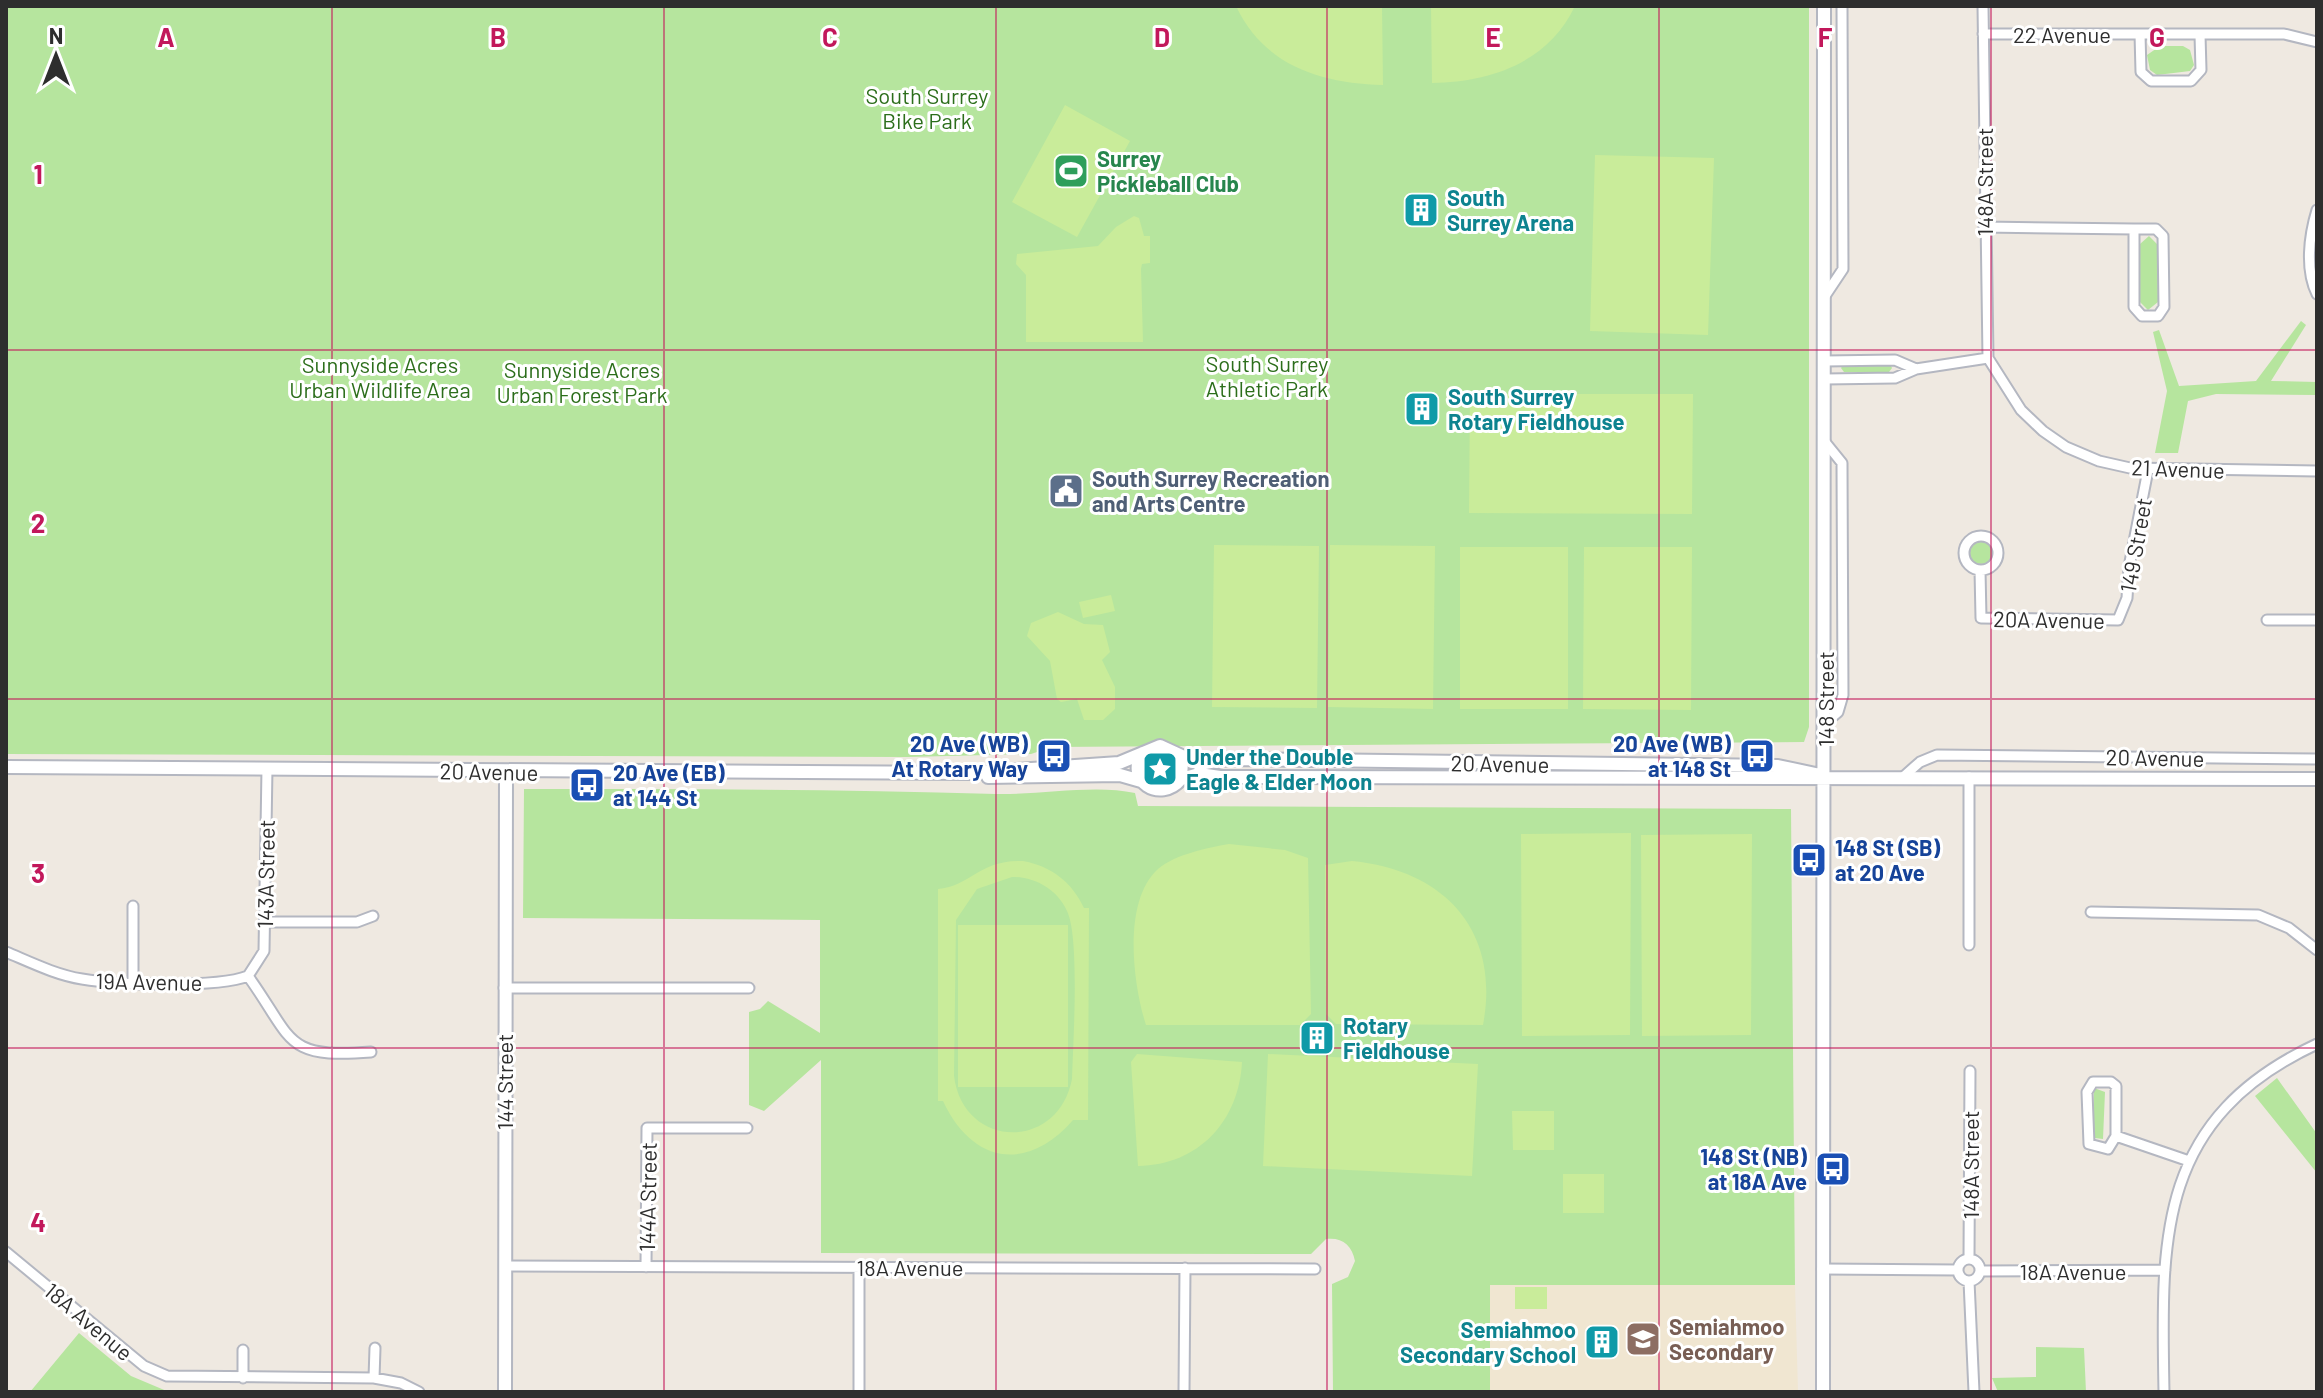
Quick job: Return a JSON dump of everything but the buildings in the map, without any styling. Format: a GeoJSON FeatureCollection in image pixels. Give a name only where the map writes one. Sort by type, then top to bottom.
{"type":"FeatureCollection","features":[{"type":"Feature","properties":{"kind":"street","name":"148 Street"},"geometry":{"type":"LineString","coordinates":[[1823,1392],[1824,6]]}},
{"type":"Feature","properties":{"kind":"street"},"geometry":{"type":"LineString","coordinates":[[1825,296],[1843,269],[1842,6]]}},
{"type":"Feature","properties":{"kind":"street","name":"148A Street"},"geometry":{"type":"LineString","coordinates":[[1983,6],[1988,358]]}},
{"type":"Feature","properties":{"kind":"street","name":"22 Avenue"},"geometry":{"type":"LineString","coordinates":[[1983,34],[2284,34],[2317,42]]}},
{"type":"Feature","properties":{"kind":"street","name":"22 Avenue"},"geometry":{"type":"LineString","coordinates":[[2140,34],[2141,72],[2151,81],[2191,81],[2201,70],[2200,35]]}},
{"type":"Feature","properties":{"kind":"street"},"geometry":{"type":"LineString","coordinates":[[2317,210],[2311,230],[2311,281],[2317,294]]}},
{"type":"Feature","properties":{"kind":"street"},"geometry":{"type":"LineString","coordinates":[[1984,227],[2156,229],[2163,236],[2164,307],[2158,316],[2142,316],[2134,307],[2134,229]]}},
{"type":"Feature","properties":{"kind":"street"},"geometry":{"type":"LineString","coordinates":[[1825,379],[1895,378],[1916,369],[1988,358]]}},
{"type":"Feature","properties":{"kind":"street","name":"21 Avenue"},"geometry":{"type":"LineString","coordinates":[[1988,358],[2021,410],[2043,431],[2099,461],[2148,470],[2317,471]]}},
{"type":"Feature","properties":{"kind":"street"},"geometry":{"type":"LineString","coordinates":[[1825,361],[1895,360],[1916,369]]}},
{"type":"Feature","properties":{"kind":"street"},"geometry":{"type":"LineString","coordinates":[[1825,442],[1842,463],[1843,695],[1838,712],[1825,723]]}},
{"type":"Feature","properties":{"kind":"street","name":"149 Street"},"geometry":{"type":"LineString","coordinates":[[2118,620],[2127,598],[2129,567],[2148,470]]}},
{"type":"Feature","properties":{"kind":"street","name":"20A Avenue"},"geometry":{"type":"LineString","coordinates":[[1980,570],[1981,618],[2118,620]]}},
{"type":"Feature","properties":{"kind":"street"},"geometry":{"type":"LineString","coordinates":[[2267,620],[2317,620]]}},
{"type":"Feature","properties":{"kind":"street"},"geometry":{"type":"LineString","coordinates":[[1160,746],[1177,754],[1182,760],[1181,779],[1168,790],[1160,792],[1141,781],[1137,767],[1144,752],[1160,746]]}},
{"type":"Feature","properties":{"kind":"street","name":"20 Avenue"},"geometry":{"type":"LineString","coordinates":[[6,767],[973,773],[1119,763],[1144,752]]}},
{"type":"Feature","properties":{"kind":"street","name":"20 Avenue"},"geometry":{"type":"LineString","coordinates":[[1177,754],[1199,764],[1228,759],[1778,766],[1825,776]]}},
{"type":"Feature","properties":{"kind":"street","name":"20 Avenue"},"geometry":{"type":"LineString","coordinates":[[1903,777],[1920,762],[1937,755],[2317,759]]}},
{"type":"Feature","properties":{"kind":"street","name":"143A Street"},"geometry":{"type":"LineString","coordinates":[[248,976],[264,951],[267,768]]}},
{"type":"Feature","properties":{"kind":"street","name":"144 Street"},"geometry":{"type":"LineString","coordinates":[[505,1392],[506,772]]}},
{"type":"Feature","properties":{"kind":"street","name":"20 Avenue"},"geometry":{"type":"LineString","coordinates":[[973,773],[987,777],[1120,775],[1141,781]]}},
{"type":"Feature","properties":{"kind":"street","name":"20 Avenue"},"geometry":{"type":"LineString","coordinates":[[1181,779],[1199,774],[1744,780],[1825,776],[2317,779]]}},
{"type":"Feature","properties":{"kind":"street"},"geometry":{"type":"LineString","coordinates":[[1969,777],[1969,945]]}},
{"type":"Feature","properties":{"kind":"street"},"geometry":{"type":"LineString","coordinates":[[133,906],[133,982]]}},
{"type":"Feature","properties":{"kind":"street"},"geometry":{"type":"LineString","coordinates":[[2091,912],[2258,915],[2289,928],[2317,949]]}},
{"type":"Feature","properties":{"kind":"street"},"geometry":{"type":"LineString","coordinates":[[266,922],[357,922],[373,916]]}},
{"type":"Feature","properties":{"kind":"street","name":"19A Avenue"},"geometry":{"type":"LineString","coordinates":[[6,952],[80,979],[226,983],[248,976]]}},
{"type":"Feature","properties":{"kind":"street"},"geometry":{"type":"LineString","coordinates":[[248,976],[294,1044],[315,1055],[371,1052]]}},
{"type":"Feature","properties":{"kind":"street"},"geometry":{"type":"LineString","coordinates":[[504,988],[749,988]]}},
{"type":"Feature","properties":{"kind":"street"},"geometry":{"type":"LineString","coordinates":[[2164,1392],[2168,1223],[2189,1161],[2205,1131],[2233,1097],[2286,1059],[2317,1044]]}},
{"type":"Feature","properties":{"kind":"street","name":"148A Street"},"geometry":{"type":"LineString","coordinates":[[1969,1258],[1970,1071]]}},
{"type":"Feature","properties":{"kind":"street"},"geometry":{"type":"LineString","coordinates":[[2093,1082],[2111,1082],[2116,1086],[2116,1136],[2108,1149],[2089,1144],[2087,1092],[2093,1082]]}},
{"type":"Feature","properties":{"kind":"street","name":"144A Street"},"geometry":{"type":"LineString","coordinates":[[646,1267],[647,1128],[747,1128]]}},
{"type":"Feature","properties":{"kind":"street"},"geometry":{"type":"LineString","coordinates":[[2116,1136],[2189,1161]]}},
{"type":"Feature","properties":{"kind":"street","name":"18A Avenue"},"geometry":{"type":"LineString","coordinates":[[6,1252],[144,1366],[179,1377],[374,1378],[401,1383],[419,1392]]}},
{"type":"Feature","properties":{"kind":"street"},"geometry":{"type":"LineString","coordinates":[[1969,1258],[1976,1261],[1980,1271],[1969,1281],[1962,1279],[1958,1270],[1961,1262],[1969,1258]]}},
{"type":"Feature","properties":{"kind":"street","name":"18A Avenue"},"geometry":{"type":"LineString","coordinates":[[505,1266],[1315,1269]]}},
{"type":"Feature","properties":{"kind":"street"},"geometry":{"type":"LineString","coordinates":[[859,1267],[859,1392]]}},
{"type":"Feature","properties":{"kind":"street"},"geometry":{"type":"LineString","coordinates":[[1184,1392],[1185,1268]]}},
{"type":"Feature","properties":{"kind":"street"},"geometry":{"type":"LineString","coordinates":[[1822,1269],[1958,1270]]}},
{"type":"Feature","properties":{"kind":"street","name":"18A Avenue"},"geometry":{"type":"LineString","coordinates":[[1980,1271],[2165,1270]]}},
{"type":"Feature","properties":{"kind":"street"},"geometry":{"type":"LineString","coordinates":[[1969,1281],[1974,1392]]}},
{"type":"Feature","properties":{"kind":"street"},"geometry":{"type":"LineString","coordinates":[[374,1378],[375,1348]]}},
{"type":"Feature","properties":{"kind":"street"},"geometry":{"type":"LineString","coordinates":[[243,1350],[243,1378]]}},
{"type":"Feature","properties":{"kind":"shaded area","name":"Semiahmoo Secondary"},"geometry":{"type":"Polygon","coordinates":[[[1490,1285],[1795,1285],[1798,1392],[1490,1392],[1490,1285]]]}},
{"type":"Feature","properties":{"kind":"green space"},"geometry":{"type":"Polygon","coordinates":[[[6,6],[1809,6],[1809,727],[1804,742],[1052,747],[1031,754],[907,757],[6,754],[6,6]]]}},
{"type":"Feature","properties":{"kind":"green space"},"geometry":{"type":"Polygon","coordinates":[[[1236,6],[1382,6],[1383,85],[1338,80],[1298,68],[1263,44],[1236,6]]]}},
{"type":"Feature","properties":{"kind":"green space"},"geometry":{"type":"Polygon","coordinates":[[[1431,6],[1575,6],[1549,42],[1515,66],[1475,79],[1432,83],[1431,6]]]}},
{"type":"Feature","properties":{"kind":"green space"},"geometry":{"type":"Polygon","coordinates":[[[2160,46],[2183,46],[2190,50],[2194,65],[2190,71],[2157,75],[2150,70],[2147,55],[2160,46]]]}},
{"type":"Feature","properties":{"kind":"green space","name":"Surrey Pickleball Club"},"geometry":{"type":"Polygon","coordinates":[[[1065,105],[1130,141],[1077,237],[1012,202],[1065,105]]]}},
{"type":"Feature","properties":{"kind":"green space"},"geometry":{"type":"Polygon","coordinates":[[[1595,155],[1714,158],[1708,335],[1590,331],[1595,155]]]}},
{"type":"Feature","properties":{"kind":"green space"},"geometry":{"type":"Polygon","coordinates":[[[1134,216],[1139,218],[1144,236],[1150,236],[1150,263],[1142,264],[1141,269],[1143,342],[1026,342],[1026,275],[1016,264],[1017,254],[1098,246],[1116,227],[1134,216]]]}},
{"type":"Feature","properties":{"kind":"green space"},"geometry":{"type":"Polygon","coordinates":[[[2149,236],[2158,245],[2158,302],[2148,310],[2139,301],[2140,244],[2149,236]]]}},
{"type":"Feature","properties":{"kind":"green space"},"geometry":{"type":"Polygon","coordinates":[[[2301,321],[2306,325],[2271,381],[2317,382],[2317,395],[2216,394],[2188,401],[2178,453],[2155,453],[2167,391],[2153,332],[2159,330],[2179,386],[2256,381],[2301,321]]]}},
{"type":"Feature","properties":{"kind":"green space"},"geometry":{"type":"Polygon","coordinates":[[[1844,364],[1890,364],[1892,368],[1889,372],[1844,372],[1841,368],[1844,364]]]}},
{"type":"Feature","properties":{"kind":"green space"},"geometry":{"type":"Polygon","coordinates":[[[1470,394],[1693,394],[1692,514],[1469,513],[1470,394]]]}},
{"type":"Feature","properties":{"kind":"green space"},"geometry":{"type":"Polygon","coordinates":[[[1981,540],[1992,547],[1993,552],[1986,563],[1981,564],[1970,557],[1969,552],[1976,541],[1981,540]]]}},
{"type":"Feature","properties":{"kind":"green space"},"geometry":{"type":"Polygon","coordinates":[[[1214,545],[1319,546],[1317,708],[1212,707],[1214,545]]]}},
{"type":"Feature","properties":{"kind":"green space"},"geometry":{"type":"Polygon","coordinates":[[[1330,545],[1435,546],[1433,709],[1328,707],[1330,545]]]}},
{"type":"Feature","properties":{"kind":"green space"},"geometry":{"type":"Polygon","coordinates":[[[1460,547],[1568,547],[1568,709],[1460,709],[1460,547]]]}},
{"type":"Feature","properties":{"kind":"green space"},"geometry":{"type":"Polygon","coordinates":[[[1584,547],[1692,547],[1691,710],[1583,709],[1584,547]]]}},
{"type":"Feature","properties":{"kind":"green space"},"geometry":{"type":"Polygon","coordinates":[[[1111,595],[1115,611],[1083,618],[1079,602],[1111,595]]]}},
{"type":"Feature","properties":{"kind":"green space"},"geometry":{"type":"Polygon","coordinates":[[[1058,612],[1084,624],[1103,625],[1110,652],[1102,660],[1115,687],[1115,709],[1103,720],[1084,720],[1077,699],[1061,702],[1057,699],[1050,661],[1027,636],[1031,623],[1058,612]]]}},
{"type":"Feature","properties":{"kind":"green space"},"geometry":{"type":"Polygon","coordinates":[[[1159,754],[1169,758],[1173,768],[1169,778],[1159,782],[1149,778],[1145,768],[1149,758],[1159,754]]]}},
{"type":"Feature","properties":{"kind":"green space"},"geometry":{"type":"Polygon","coordinates":[[[524,789],[996,794],[1119,790],[1135,793],[1138,806],[1791,809],[1795,1285],[1490,1285],[1490,1392],[1333,1392],[1332,1284],[1348,1277],[1355,1261],[1349,1246],[1337,1239],[1326,1239],[1311,1254],[821,1253],[821,1060],[764,1111],[749,1105],[749,1012],[760,1009],[768,1001],[820,1033],[820,920],[523,918],[524,789]]]}},
{"type":"Feature","properties":{"kind":"green space"},"geometry":{"type":"Polygon","coordinates":[[[1631,833],[1630,1035],[1522,1036],[1521,834],[1631,833]]]}},
{"type":"Feature","properties":{"kind":"green space"},"geometry":{"type":"Polygon","coordinates":[[[1752,834],[1751,1035],[1642,1036],[1641,835],[1752,834]]]}},
{"type":"Feature","properties":{"kind":"green space"},"geometry":{"type":"Polygon","coordinates":[[[1229,844],[1285,850],[1308,858],[1311,1014],[1300,1025],[1146,1025],[1137,988],[1134,944],[1139,901],[1147,883],[1158,869],[1174,859],[1229,844]]]}},
{"type":"Feature","properties":{"kind":"green space"},"geometry":{"type":"Polygon","coordinates":[[[1352,861],[1385,867],[1414,877],[1439,892],[1459,911],[1474,934],[1483,961],[1486,991],[1483,1025],[1336,1024],[1326,1014],[1325,865],[1352,861]]]}},
{"type":"Feature","properties":{"kind":"green space"},"geometry":{"type":"Polygon","coordinates":[[[1033,863],[1051,871],[1067,883],[1084,908],[1089,908],[1088,1120],[1073,1120],[1056,1137],[1020,1154],[1002,1154],[985,1149],[955,1122],[943,1101],[938,1101],[938,889],[959,883],[996,864],[1033,863]],[[1012,877],[977,889],[956,920],[954,1076],[961,1100],[974,1118],[992,1128],[1011,1132],[1031,1129],[1049,1120],[1063,1103],[1072,1079],[1075,967],[1071,925],[1067,911],[1057,896],[1037,882],[1012,877]]]}},
{"type":"Feature","properties":{"kind":"green space"},"geometry":{"type":"Polygon","coordinates":[[[958,925],[1068,925],[1068,1087],[958,1087],[958,925]]]}},
{"type":"Feature","properties":{"kind":"green space"},"geometry":{"type":"Polygon","coordinates":[[[1137,1054],[1242,1062],[1233,1103],[1224,1121],[1212,1136],[1180,1158],[1138,1166],[1131,1062],[1137,1054]]]}},
{"type":"Feature","properties":{"kind":"green space"},"geometry":{"type":"Polygon","coordinates":[[[1268,1054],[1478,1064],[1472,1176],[1263,1166],[1268,1054]]]}},
{"type":"Feature","properties":{"kind":"green space"},"geometry":{"type":"Polygon","coordinates":[[[2277,1078],[2317,1134],[2317,1173],[2255,1096],[2277,1078]]]}},
{"type":"Feature","properties":{"kind":"green space"},"geometry":{"type":"Polygon","coordinates":[[[2094,1088],[2105,1092],[2103,1139],[2095,1138],[2093,1133],[2094,1088]]]}},
{"type":"Feature","properties":{"kind":"green space"},"geometry":{"type":"Polygon","coordinates":[[[1512,1111],[1554,1111],[1554,1150],[1513,1150],[1512,1111]]]}},
{"type":"Feature","properties":{"kind":"green space"},"geometry":{"type":"Polygon","coordinates":[[[1563,1174],[1604,1174],[1604,1213],[1563,1213],[1563,1174]]]}},
{"type":"Feature","properties":{"kind":"green space"},"geometry":{"type":"Polygon","coordinates":[[[1515,1287],[1547,1287],[1547,1309],[1515,1309],[1515,1287]]]}},
{"type":"Feature","properties":{"kind":"green space"},"geometry":{"type":"Polygon","coordinates":[[[79,1333],[131,1376],[169,1392],[30,1392],[79,1333]]]}},
{"type":"Feature","properties":{"kind":"green space"},"geometry":{"type":"Polygon","coordinates":[[[2036,1347],[2084,1348],[2086,1392],[1998,1392],[1992,1378],[2036,1377],[2036,1347]]]}},
{"type":"Feature","properties":{"kind":"place","name":"Surrey Pickleball Club"},"geometry":{"type":"Point","coordinates":[1071,171]}},
{"type":"Feature","properties":{"kind":"place","name":"South Surrey Arena"},"geometry":{"type":"Point","coordinates":[1421,210]}},
{"type":"Feature","properties":{"kind":"place","name":"South Surrey Rotary Fieldhouse"},"geometry":{"type":"Point","coordinates":[1422,409]}},
{"type":"Feature","properties":{"kind":"place","name":"South Surrey Recreation and Arts Centre"},"geometry":{"type":"Point","coordinates":[1066,491]}},
{"type":"Feature","properties":{"kind":"place","name":"20 Ave (WB) At Rotary Way"},"geometry":{"type":"Point","coordinates":[1054,756]}},
{"type":"Feature","properties":{"kind":"place","name":"20 Ave (WB) at 148 St"},"geometry":{"type":"Point","coordinates":[1757,756]}},
{"type":"Feature","properties":{"kind":"place","name":"Under the Double Eagle & Elder Moon"},"geometry":{"type":"Point","coordinates":[1160,769]}},
{"type":"Feature","properties":{"kind":"place","name":"20 Ave (EB) at 144 St"},"geometry":{"type":"Point","coordinates":[587,785]}},
{"type":"Feature","properties":{"kind":"place","name":"148 St (SB) at 20 Ave"},"geometry":{"type":"Point","coordinates":[1809,860]}},
{"type":"Feature","properties":{"kind":"place","name":"Rotary Fieldhouse"},"geometry":{"type":"Point","coordinates":[1317,1038]}},
{"type":"Feature","properties":{"kind":"place","name":"148 St (NB) at 18A Ave"},"geometry":{"type":"Point","coordinates":[1833,1169]}},
{"type":"Feature","properties":{"kind":"place","name":"Semiahmoo Secondary"},"geometry":{"type":"Point","coordinates":[1643,1339]}},
{"type":"Feature","properties":{"kind":"place","name":"Semiahmoo Secondary School"},"geometry":{"type":"Point","coordinates":[1602,1342]}},
{"type":"Feature","properties":{"kind":"park label","name":"South Surrey Bike Park"},"geometry":{"type":"Point","coordinates":[927,108]}},
{"type":"Feature","properties":{"kind":"park label","name":"Sunnyside Acres Urban Wildlife Area"},"geometry":{"type":"Point","coordinates":[380,376]}},
{"type":"Feature","properties":{"kind":"park label","name":"South Surrey Athletic Park"},"geometry":{"type":"Point","coordinates":[1267,376]}},
{"type":"Feature","properties":{"kind":"park label","name":"Sunnyside Acres Urban Forest Park"},"geometry":{"type":"Point","coordinates":[582,382]}}]}
